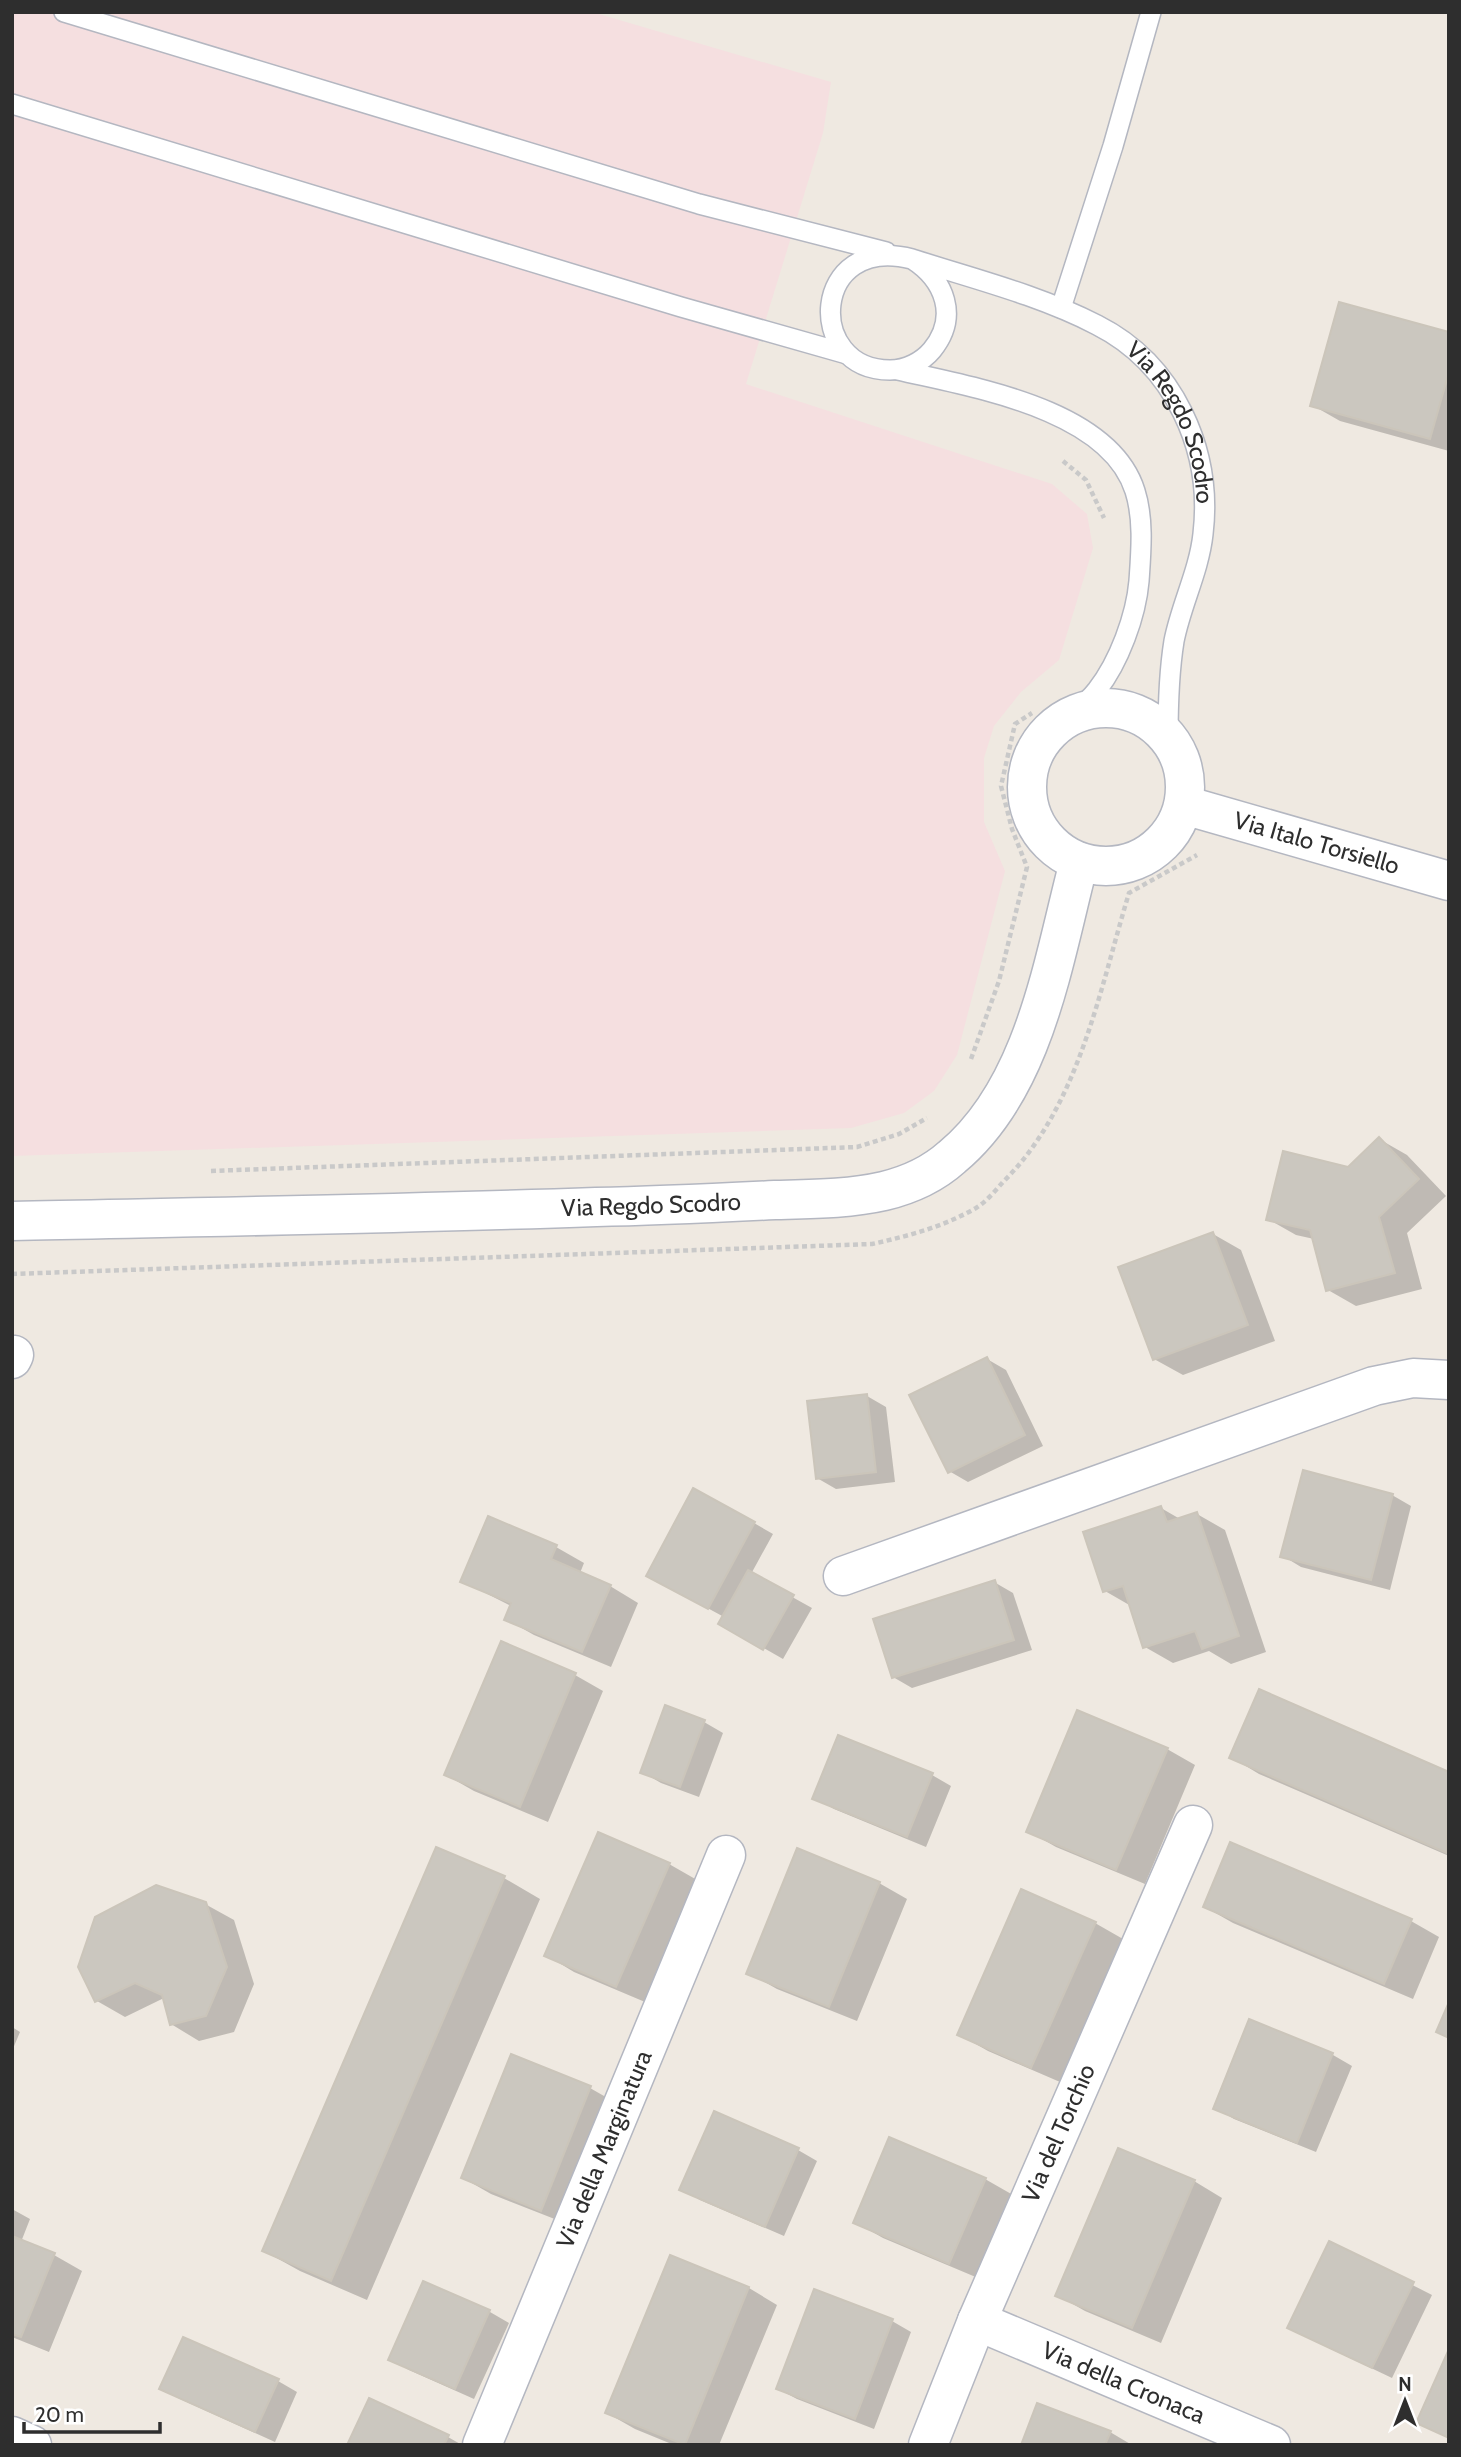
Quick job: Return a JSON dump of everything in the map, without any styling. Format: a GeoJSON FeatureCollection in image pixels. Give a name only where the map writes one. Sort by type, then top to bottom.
{"type":"FeatureCollection","features":[{"type":"Feature","properties":{"kind":"street","name":"Via Regdo Scodro"},"geometry":{"type":"LineString","coordinates":[[1109,708],[1132,712],[1151,722],[1168,737],[1180,758],[1186,781],[1184,805],[1173,830],[1155,850],[1132,863],[1106,866],[1079,862],[1057,850],[1040,831],[1029,807],[1027,782],[1032,756],[1046,735],[1051,715],[1109,708]]}},
{"type":"Feature","properties":{"kind":"street","name":"Via Italo Torsiello"},"geometry":{"type":"LineString","coordinates":[[1184,805],[1449,881]]}},
{"type":"Feature","properties":{"kind":"street","name":"Via Regdo Scodro"},"geometry":{"type":"LineString","coordinates":[[12,1221],[690,1205],[830,1198],[881,1192],[906,1184],[943,1165],[967,1144],[995,1110],[1008,1088],[1037,1018],[1079,862]]}},
{"type":"Feature","properties":{"kind":"street"},"geometry":{"type":"LineString","coordinates":[[843,1576],[1374,1386],[1413,1378],[1449,1380]]}},
{"type":"Feature","properties":{"kind":"street","name":"Via del Torchio"},"geometry":{"type":"LineString","coordinates":[[928,2445],[976,2321],[1192,1825]]}},
{"type":"Feature","properties":{"kind":"street","name":"Via della Marginatura"},"geometry":{"type":"LineString","coordinates":[[482,2445],[726,1854]]}},
{"type":"Feature","properties":{"kind":"street","name":"Via della Cronaca"},"geometry":{"type":"LineString","coordinates":[[976,2321],[1271,2445]]}},
{"type":"Feature","properties":{"kind":"street"},"geometry":{"type":"LineString","coordinates":[[12,2436],[32,2445]]}},
{"type":"Feature","properties":{"kind":"lane","name":"Via Regdo Scodro"},"geometry":{"type":"LineString","coordinates":[[64,12],[699,204],[904,257],[1061,308],[1100,326],[1138,353],[1166,383],[1185,414],[1199,451],[1206,501],[1203,535],[1197,567],[1174,641],[1168,737]]}},
{"type":"Feature","properties":{"kind":"lane"},"geometry":{"type":"LineString","coordinates":[[1061,308],[1113,146],[1151,12]]}},
{"type":"Feature","properties":{"kind":"lane","name":"Via Regdo Scodro"},"geometry":{"type":"LineString","coordinates":[[12,104],[681,307],[847,354],[863,365],[880,370],[898,370],[1001,395],[1051,412],[1105,446],[1118,459],[1135,490],[1141,530],[1135,607],[1129,628],[1107,675],[1097,690],[1051,715]]}},
{"type":"Feature","properties":{"kind":"lane","name":"Via Regdo Scodro"},"geometry":{"type":"LineString","coordinates":[[847,354],[837,340],[831,323],[830,305],[835,288],[845,273],[859,261],[877,255],[904,257],[926,268],[937,280],[944,295],[946,312],[938,343],[927,356],[898,370]]}},
{"type":"Feature","properties":{"kind":"path"},"geometry":{"type":"LineString","coordinates":[[1058,458],[1086,480],[1107,525]]}},
{"type":"Feature","properties":{"kind":"path"},"geometry":{"type":"LineString","coordinates":[[970,1061],[999,981],[1027,867],[1012,829],[1001,786],[1016,724],[1051,715]]}},
{"type":"Feature","properties":{"kind":"path"},"geometry":{"type":"LineString","coordinates":[[203,1171],[857,1147],[899,1134],[934,1113]]}},
{"type":"Feature","properties":{"kind":"shaded area"},"geometry":{"type":"Polygon","coordinates":[[[12,12],[592,12],[831,82],[823,133],[746,384],[1052,484],[1087,514],[1093,548],[1059,660],[1021,692],[994,726],[984,758],[984,822],[1005,871],[957,1055],[934,1091],[904,1113],[851,1128],[12,1156],[12,12]]]}},
{"type":"Feature","properties":{"kind":"building"},"geometry":{"type":"Polygon","coordinates":[[[1339,302],[1449,332],[1449,372],[1430,439],[1310,406],[1339,302]]]}},
{"type":"Feature","properties":{"kind":"building"},"geometry":{"type":"Polygon","coordinates":[[[1379,1137],[1419,1179],[1379,1217],[1395,1273],[1326,1291],[1310,1230],[1266,1220],[1283,1151],[1348,1167],[1379,1137]]]}},
{"type":"Feature","properties":{"kind":"building"},"geometry":{"type":"Polygon","coordinates":[[[1213,1232],[1248,1325],[1153,1360],[1118,1267],[1213,1232]]]}},
{"type":"Feature","properties":{"kind":"building"},"geometry":{"type":"Polygon","coordinates":[[[987,1357],[1025,1435],[948,1473],[909,1395],[987,1357]]]}},
{"type":"Feature","properties":{"kind":"building"},"geometry":{"type":"Polygon","coordinates":[[[867,1394],[876,1472],[816,1479],[807,1401],[867,1394]]]}},
{"type":"Feature","properties":{"kind":"building"},"geometry":{"type":"Polygon","coordinates":[[[1303,1470],[1393,1494],[1371,1580],[1280,1557],[1303,1470]]]}},
{"type":"Feature","properties":{"kind":"building"},"geometry":{"type":"Polygon","coordinates":[[[693,1488],[755,1522],[708,1609],[646,1576],[693,1488]]]}},
{"type":"Feature","properties":{"kind":"building"},"geometry":{"type":"Polygon","coordinates":[[[1161,1506],[1167,1522],[1197,1512],[1239,1636],[1202,1649],[1195,1631],[1143,1648],[1123,1586],[1103,1592],[1083,1532],[1161,1506]]]}},
{"type":"Feature","properties":{"kind":"building"},"geometry":{"type":"Polygon","coordinates":[[[488,1516],[557,1545],[551,1559],[611,1585],[582,1652],[504,1620],[511,1603],[460,1582],[488,1516]]]}},
{"type":"Feature","properties":{"kind":"building"},"geometry":{"type":"Polygon","coordinates":[[[748,1570],[794,1595],[763,1650],[718,1624],[748,1570]]]}},
{"type":"Feature","properties":{"kind":"building"},"geometry":{"type":"Polygon","coordinates":[[[995,1580],[1014,1640],[892,1678],[873,1619],[995,1580]]]}},
{"type":"Feature","properties":{"kind":"building"},"geometry":{"type":"Polygon","coordinates":[[[501,1641],[576,1673],[520,1807],[444,1775],[501,1641]]]}},
{"type":"Feature","properties":{"kind":"building"},"geometry":{"type":"Polygon","coordinates":[[[1259,1689],[1449,1772],[1447,1853],[1229,1758],[1259,1689]]]}},
{"type":"Feature","properties":{"kind":"building"},"geometry":{"type":"Polygon","coordinates":[[[665,1705],[705,1720],[680,1787],[640,1773],[665,1705]]]}},
{"type":"Feature","properties":{"kind":"building"},"geometry":{"type":"Polygon","coordinates":[[[1077,1710],[1168,1748],[1116,1870],[1026,1832],[1077,1710]]]}},
{"type":"Feature","properties":{"kind":"building"},"geometry":{"type":"Polygon","coordinates":[[[838,1735],[933,1773],[907,1837],[812,1799],[838,1735]]]}},
{"type":"Feature","properties":{"kind":"building"},"geometry":{"type":"Polygon","coordinates":[[[598,1832],[670,1863],[616,1987],[544,1956],[598,1832]]]}},
{"type":"Feature","properties":{"kind":"building"},"geometry":{"type":"Polygon","coordinates":[[[1230,1842],[1412,1919],[1384,1984],[1203,1907],[1230,1842]]]}},
{"type":"Feature","properties":{"kind":"building"},"geometry":{"type":"Polygon","coordinates":[[[436,1847],[505,1876],[331,2281],[262,2251],[436,1847]]]}},
{"type":"Feature","properties":{"kind":"building"},"geometry":{"type":"Polygon","coordinates":[[[797,1848],[880,1882],[829,2007],[746,1974],[797,1848]]]}},
{"type":"Feature","properties":{"kind":"building"},"geometry":{"type":"Polygon","coordinates":[[[156,1885],[206,1902],[227,1967],[206,2016],[170,2025],[162,1995],[135,1983],[95,2002],[78,1967],[95,1917],[156,1885]]]}},
{"type":"Feature","properties":{"kind":"building"},"geometry":{"type":"Polygon","coordinates":[[[1021,1889],[1096,1922],[1031,2068],[957,2035],[1021,1889]]]}},
{"type":"Feature","properties":{"kind":"building"},"geometry":{"type":"Polygon","coordinates":[[[1449,2002],[1449,2038],[1436,2032],[1449,2002]]]}},
{"type":"Feature","properties":{"kind":"building"},"geometry":{"type":"Polygon","coordinates":[[[1249,2019],[1333,2053],[1297,2143],[1213,2109],[1249,2019]]]}},
{"type":"Feature","properties":{"kind":"building"},"geometry":{"type":"Polygon","coordinates":[[[511,2054],[591,2086],[541,2211],[461,2178],[511,2054]]]}},
{"type":"Feature","properties":{"kind":"building"},"geometry":{"type":"Polygon","coordinates":[[[714,2111],[799,2148],[765,2227],[679,2190],[714,2111]]]}},
{"type":"Feature","properties":{"kind":"building"},"geometry":{"type":"Polygon","coordinates":[[[889,2137],[986,2178],[949,2264],[853,2223],[889,2137]]]}},
{"type":"Feature","properties":{"kind":"building"},"geometry":{"type":"Polygon","coordinates":[[[1118,2148],[1195,2180],[1132,2328],[1055,2296],[1118,2148]]]}},
{"type":"Feature","properties":{"kind":"building"},"geometry":{"type":"Polygon","coordinates":[[[12,2236],[55,2253],[21,2337],[12,2334],[12,2236]]]}},
{"type":"Feature","properties":{"kind":"building"},"geometry":{"type":"Polygon","coordinates":[[[1329,2241],[1414,2282],[1372,2368],[1287,2328],[1329,2241]]]}},
{"type":"Feature","properties":{"kind":"building"},"geometry":{"type":"Polygon","coordinates":[[[670,2255],[749,2287],[685,2445],[605,2413],[670,2255]]]}},
{"type":"Feature","properties":{"kind":"building"},"geometry":{"type":"Polygon","coordinates":[[[423,2281],[490,2310],[455,2389],[388,2360],[423,2281]]]}},
{"type":"Feature","properties":{"kind":"building"},"geometry":{"type":"Polygon","coordinates":[[[814,2289],[893,2319],[855,2419],[776,2389],[814,2289]]]}},
{"type":"Feature","properties":{"kind":"building"},"geometry":{"type":"Polygon","coordinates":[[[183,2337],[279,2379],[255,2432],[159,2389],[183,2337]]]}},
{"type":"Feature","properties":{"kind":"building"},"geometry":{"type":"Polygon","coordinates":[[[1449,2349],[1449,2438],[1416,2423],[1449,2349]]]}},
{"type":"Feature","properties":{"kind":"building"},"geometry":{"type":"Polygon","coordinates":[[[369,2398],[449,2435],[444,2445],[347,2445],[369,2398]]]}},
{"type":"Feature","properties":{"kind":"building"},"geometry":{"type":"Polygon","coordinates":[[[1037,2403],[1111,2431],[1105,2445],[1021,2445],[1037,2403]]]}}]}
